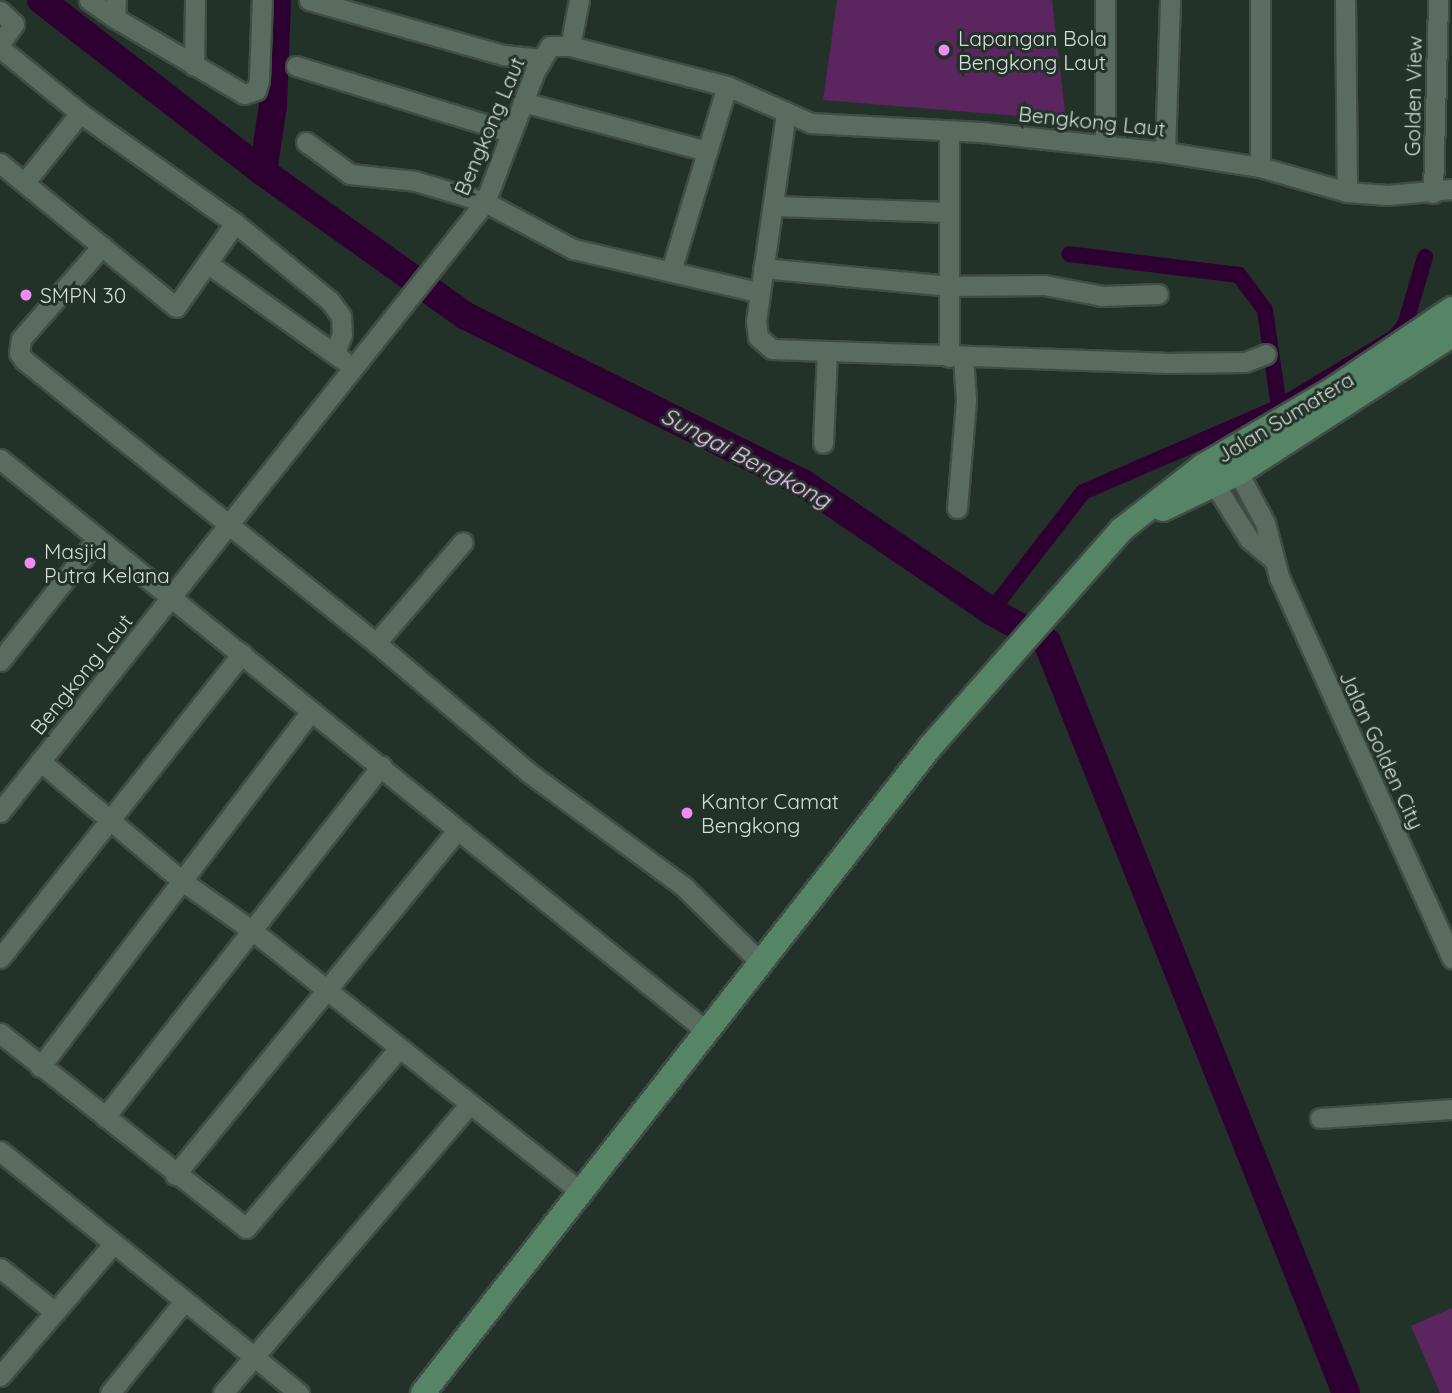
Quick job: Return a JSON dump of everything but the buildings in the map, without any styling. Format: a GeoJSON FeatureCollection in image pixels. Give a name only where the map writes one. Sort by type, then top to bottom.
{"type":"FeatureCollection","features":[{"type":"Feature","properties":{"kind":"main road","name":"Jalan Sumatera"},"geometry":{"type":"LineString","coordinates":[[1233,462],[1332,390],[1452,309]]}},
{"type":"Feature","properties":{"kind":"main road","name":"Jalan Sumatera"},"geometry":{"type":"LineString","coordinates":[[423,1393],[705,1030],[992,675],[1051,605],[1121,530],[1208,475],[1452,335]]}},
{"type":"Feature","properties":{"kind":"street"},"geometry":{"type":"LineString","coordinates":[[89,0],[116,9],[194,66],[244,94],[256,90],[262,0]]}},
{"type":"Feature","properties":{"kind":"street"},"geometry":{"type":"LineString","coordinates":[[194,66],[195,0]]}},
{"type":"Feature","properties":{"kind":"street"},"geometry":{"type":"LineString","coordinates":[[309,0],[504,55],[541,59]]}},
{"type":"Feature","properties":{"kind":"street"},"geometry":{"type":"LineString","coordinates":[[570,46],[579,0]]}},
{"type":"Feature","properties":{"kind":"street"},"geometry":{"type":"LineString","coordinates":[[1105,0],[1105,144]]}},
{"type":"Feature","properties":{"kind":"street"},"geometry":{"type":"LineString","coordinates":[[1165,152],[1170,0]]}},
{"type":"Feature","properties":{"kind":"street"},"geometry":{"type":"LineString","coordinates":[[1259,167],[1260,0]]}},
{"type":"Feature","properties":{"kind":"street"},"geometry":{"type":"LineString","coordinates":[[1345,0],[1347,192]]}},
{"type":"Feature","properties":{"kind":"street","name":"Golden View"},"geometry":{"type":"LineString","coordinates":[[1438,0],[1443,191]]}},
{"type":"Feature","properties":{"kind":"street"},"geometry":{"type":"LineString","coordinates":[[0,11],[14,24],[0,43]]}},
{"type":"Feature","properties":{"kind":"street","name":"Bengkong Laut"},"geometry":{"type":"LineString","coordinates":[[0,812],[485,202],[523,102],[541,59],[550,46],[570,46],[727,86],[811,123],[1105,144],[1259,167],[1347,192],[1443,191]]}},
{"type":"Feature","properties":{"kind":"street"},"geometry":{"type":"LineString","coordinates":[[0,48],[80,113],[235,223],[330,301],[341,316],[342,334],[335,352]]}},
{"type":"Feature","properties":{"kind":"street"},"geometry":{"type":"LineString","coordinates":[[296,66],[511,132]]}},
{"type":"Feature","properties":{"kind":"street"},"geometry":{"type":"LineString","coordinates":[[671,271],[727,86]]}},
{"type":"Feature","properties":{"kind":"street"},"geometry":{"type":"LineString","coordinates":[[523,102],[708,150]]}},
{"type":"Feature","properties":{"kind":"street"},"geometry":{"type":"LineString","coordinates":[[25,183],[80,113]]}},
{"type":"Feature","properties":{"kind":"street"},"geometry":{"type":"LineString","coordinates":[[786,113],[776,205],[758,292],[756,321],[764,345],[790,352],[827,351],[956,357],[1245,362],[1266,354]]}},
{"type":"Feature","properties":{"kind":"street"},"geometry":{"type":"LineString","coordinates":[[949,131],[950,285],[956,357],[966,400],[957,508]]}},
{"type":"Feature","properties":{"kind":"street"},"geometry":{"type":"LineString","coordinates":[[306,142],[350,174],[415,181],[485,202],[573,249],[758,292]]}},
{"type":"Feature","properties":{"kind":"street"},"geometry":{"type":"LineString","coordinates":[[0,163],[176,307],[235,223]]}},
{"type":"Feature","properties":{"kind":"street"},"geometry":{"type":"LineString","coordinates":[[776,205],[949,212]]}},
{"type":"Feature","properties":{"kind":"street"},"geometry":{"type":"LineString","coordinates":[[102,246],[21,339],[19,353],[376,643],[569,805],[683,886],[760,962]]}},
{"type":"Feature","properties":{"kind":"street"},"geometry":{"type":"LineString","coordinates":[[207,263],[335,352],[352,369]]}},
{"type":"Feature","properties":{"kind":"street"},"geometry":{"type":"LineString","coordinates":[[763,268],[950,285],[1044,285],[1101,296],[1158,294]]}},
{"type":"Feature","properties":{"kind":"street"},"geometry":{"type":"LineString","coordinates":[[823,443],[827,351]]}},
{"type":"Feature","properties":{"kind":"street","name":"Jalan Golden City"},"geometry":{"type":"LineString","coordinates":[[1233,462],[1265,523],[1273,559],[1452,959]]}},
{"type":"Feature","properties":{"kind":"street"},"geometry":{"type":"LineString","coordinates":[[2,465],[172,597],[705,1030]]}},
{"type":"Feature","properties":{"kind":"street","name":"Jalan Golden City"},"geometry":{"type":"LineString","coordinates":[[1208,475],[1249,539],[1273,559]]}},
{"type":"Feature","properties":{"kind":"street"},"geometry":{"type":"LineString","coordinates":[[0,661],[98,538]]}},
{"type":"Feature","properties":{"kind":"street"},"geometry":{"type":"LineString","coordinates":[[376,643],[463,542]]}},
{"type":"Feature","properties":{"kind":"street"},"geometry":{"type":"LineString","coordinates":[[0,958],[111,823],[242,654]]}},
{"type":"Feature","properties":{"kind":"street"},"geometry":{"type":"LineString","coordinates":[[40,1067],[311,711]]}},
{"type":"Feature","properties":{"kind":"street"},"geometry":{"type":"LineString","coordinates":[[40,761],[182,881],[253,931],[581,1192]]}},
{"type":"Feature","properties":{"kind":"street"},"geometry":{"type":"LineString","coordinates":[[105,1117],[381,766]]}},
{"type":"Feature","properties":{"kind":"street"},"geometry":{"type":"LineString","coordinates":[[175,1175],[457,831]]}},
{"type":"Feature","properties":{"kind":"street"},"geometry":{"type":"LineString","coordinates":[[0,1033],[175,1175],[249,1228],[399,1048]]}},
{"type":"Feature","properties":{"kind":"street"},"geometry":{"type":"LineString","coordinates":[[223,1393],[252,1355],[470,1104]]}},
{"type":"Feature","properties":{"kind":"street"},"geometry":{"type":"LineString","coordinates":[[1320,1118],[1452,1109]]}},
{"type":"Feature","properties":{"kind":"street"},"geometry":{"type":"LineString","coordinates":[[0,1151],[299,1393]]}},
{"type":"Feature","properties":{"kind":"street"},"geometry":{"type":"LineString","coordinates":[[0,1376],[114,1243]]}},
{"type":"Feature","properties":{"kind":"street"},"geometry":{"type":"LineString","coordinates":[[0,1268],[55,1312]]}},
{"type":"Feature","properties":{"kind":"street"},"geometry":{"type":"LineString","coordinates":[[110,1393],[185,1300]]}},
{"type":"Feature","properties":{"kind":"shaded area","name":"Lapangan Bola Bengkong Laut"},"geometry":{"type":"Polygon","coordinates":[[[837,0],[1052,0],[1066,120],[823,100],[837,0]]]}},
{"type":"Feature","properties":{"kind":"shaded area"},"geometry":{"type":"Polygon","coordinates":[[[1452,1308],[1452,1393],[1440,1393],[1411,1326],[1452,1308]]]}},
{"type":"Feature","properties":{"kind":"waterway","name":"Sungai Bengkong"},"geometry":{"type":"LineString","coordinates":[[41,0],[263,172],[466,316],[803,483],[991,611],[1047,642],[1346,1393]]}},
{"type":"Feature","properties":{"kind":"waterway"},"geometry":{"type":"LineString","coordinates":[[263,172],[273,105],[277,0]]}},
{"type":"Feature","properties":{"kind":"waterway"},"geometry":{"type":"LineString","coordinates":[[991,611],[1083,492],[1279,407],[1265,310],[1239,275],[1069,254]]}},
{"type":"Feature","properties":{"kind":"waterway"},"geometry":{"type":"LineString","coordinates":[[1279,407],[1395,337],[1405,325],[1425,257]]}},
{"type":"Feature","properties":{"kind":"place","name":"Lapangan Bola Bengkong Laut"},"geometry":{"type":"Point","coordinates":[944,50]}},
{"type":"Feature","properties":{"kind":"place","name":"SMPN 30"},"geometry":{"type":"Point","coordinates":[26,295]}},
{"type":"Feature","properties":{"kind":"place","name":"Masjid Putra Kelana"},"geometry":{"type":"Point","coordinates":[30,563]}},
{"type":"Feature","properties":{"kind":"place","name":"Kantor Camat Bengkong"},"geometry":{"type":"Point","coordinates":[687,813]}}]}
